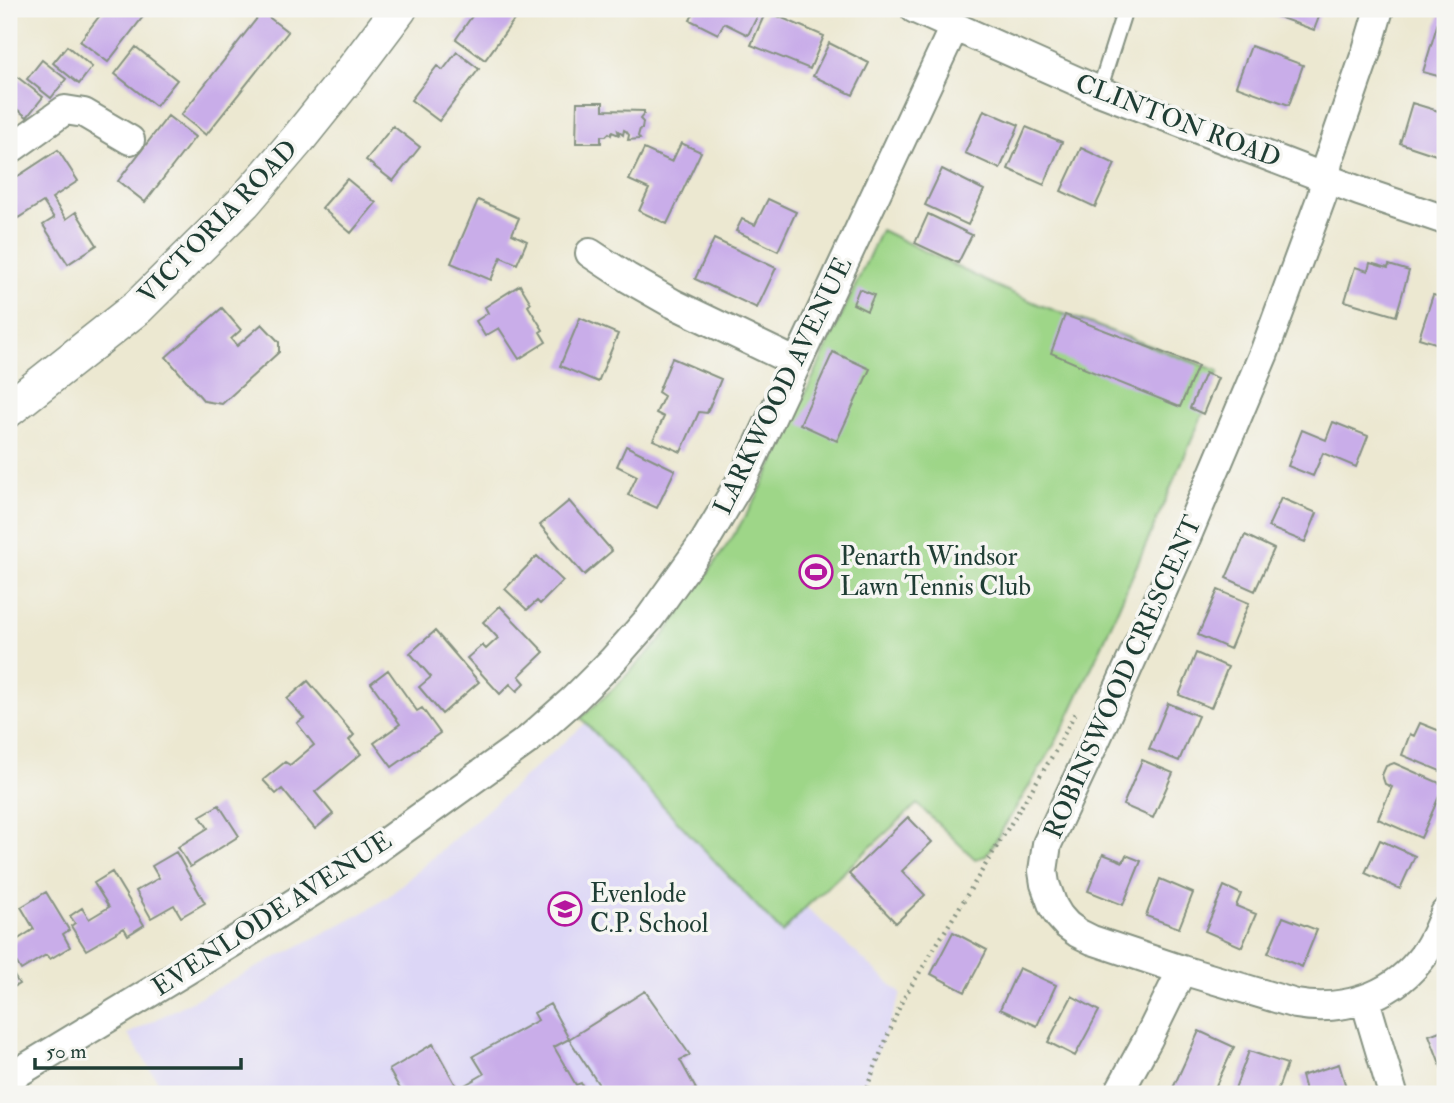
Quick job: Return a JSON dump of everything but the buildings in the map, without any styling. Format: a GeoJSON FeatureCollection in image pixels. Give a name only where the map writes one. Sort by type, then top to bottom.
{"type":"FeatureCollection","features":[{"type":"Feature","properties":{"kind":"street","name":"VICTORIA ROAD"},"geometry":{"type":"LineString","coordinates":[[9,409],[138,307],[244,202],[307,129],[399,9]]}},
{"type":"Feature","properties":{"kind":"street","name":"CLINTON ROAD"},"geometry":{"type":"LineString","coordinates":[[915,9],[1099,92],[1326,179],[1445,220]]}},
{"type":"Feature","properties":{"kind":"street","name":"ROBINSWOOD CRESCENT"},"geometry":{"type":"LineString","coordinates":[[1379,9],[1328,162],[1322,196],[1287,293],[1240,411],[1129,666],[1047,844],[1043,871],[1048,894],[1059,916],[1078,933],[1182,970],[1310,1006],[1342,1006],[1366,1000],[1397,982],[1431,945],[1445,913]]}},
{"type":"Feature","properties":{"kind":"street","name":"LARKWOOD AVENUE"},"geometry":{"type":"LineString","coordinates":[[529,738],[612,661],[649,619],[705,541],[744,474],[954,27]]}},
{"type":"Feature","properties":{"kind":"street"},"geometry":{"type":"LineString","coordinates":[[9,150],[65,110],[84,113],[130,140]]}},
{"type":"Feature","properties":{"kind":"street"},"geometry":{"type":"LineString","coordinates":[[590,253],[672,303],[797,363]]}},
{"type":"Feature","properties":{"kind":"street","name":"EVENLODE AVENUE"},"geometry":{"type":"LineString","coordinates":[[9,1078],[354,865],[529,738]]}},
{"type":"Feature","properties":{"kind":"street"},"geometry":{"type":"LineString","coordinates":[[1118,1094],[1182,970]]}},
{"type":"Feature","properties":{"kind":"street"},"geometry":{"type":"LineString","coordinates":[[1366,1000],[1393,1094]]}},
{"type":"Feature","properties":{"kind":"lane"},"geometry":{"type":"LineString","coordinates":[[1099,92],[1125,9]]}},
{"type":"Feature","properties":{"kind":"path"},"geometry":{"type":"LineString","coordinates":[[864,1094],[902,1001],[1056,750],[1076,711]]}},
{"type":"Feature","properties":{"kind":"shaded area","name":"Evenlode C.P. School"},"geometry":{"type":"Polygon","coordinates":[[[586,723],[783,932],[806,907],[901,994],[860,1094],[166,1094],[128,1034],[366,911],[389,896],[586,723]]]}},
{"type":"Feature","properties":{"kind":"green space"},"geometry":{"type":"Polygon","coordinates":[[[881,230],[1040,305],[1219,371],[1203,414],[1066,722],[986,856],[975,859],[917,804],[806,907],[782,933],[581,718],[659,642],[732,538],[774,462],[881,230]]]}},
{"type":"Feature","properties":{"kind":"place","name":"Penarth Windsor Lawn Tennis Club"},"geometry":{"type":"Point","coordinates":[816,572]}},
{"type":"Feature","properties":{"kind":"place","name":"Evenlode C.P. School"},"geometry":{"type":"Point","coordinates":[565,909]}}]}
